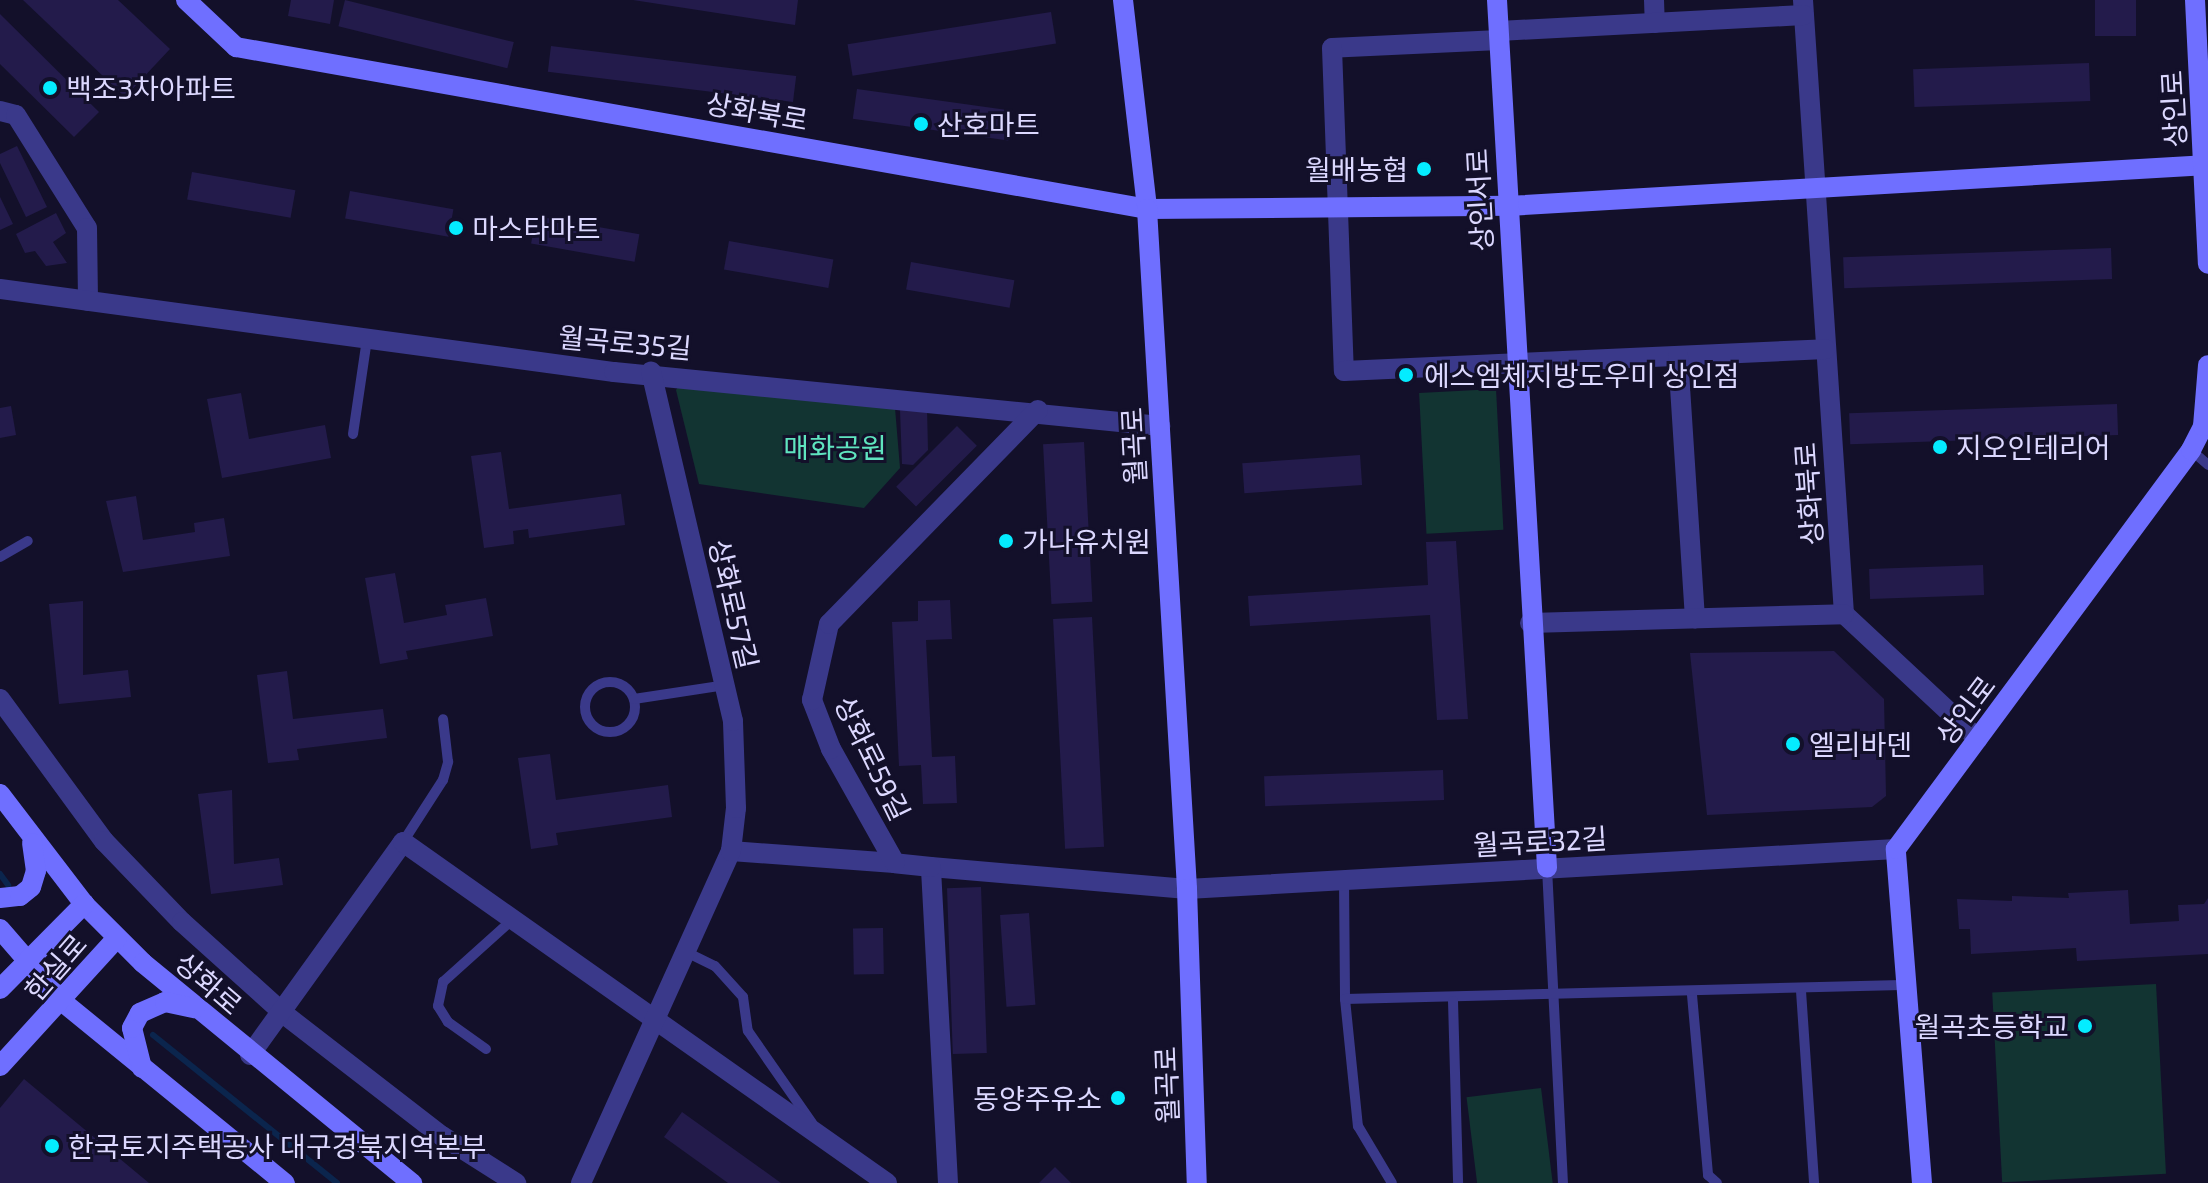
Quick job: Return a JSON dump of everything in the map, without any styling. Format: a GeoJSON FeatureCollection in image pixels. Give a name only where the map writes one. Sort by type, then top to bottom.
{"type":"FeatureCollection","features":[{"type":"Feature","properties":{"kind":"main road","name":"상화북로"},"geometry":{"type":"LineString","coordinates":[[186,0],[236,47],[1147,209],[1508,206],[2206,165]]}},
{"type":"Feature","properties":{"kind":"main road","name":"월곡로"},"geometry":{"type":"LineString","coordinates":[[1123,0],[1147,209],[1187,889],[1197,1183]]}},
{"type":"Feature","properties":{"kind":"main road","name":"상인서로"},"geometry":{"type":"LineString","coordinates":[[1497,0],[1530,623],[1547,868]]}},
{"type":"Feature","properties":{"kind":"main road","name":"상인로"},"geometry":{"type":"LineString","coordinates":[[2200,8],[2208,264]]}},
{"type":"Feature","properties":{"kind":"main road","name":"상인로"},"geometry":{"type":"LineString","coordinates":[[1896,849],[2191,450],[2203,426],[2208,365]]}},
{"type":"Feature","properties":{"kind":"main road","name":"상화로"},"geometry":{"type":"LineString","coordinates":[[0,794],[30,839],[117,938],[250,1055],[412,1183]]}},
{"type":"Feature","properties":{"kind":"main road"},"geometry":{"type":"LineString","coordinates":[[0,898],[20,896],[31,887],[36,871],[30,839]]}},
{"type":"Feature","properties":{"kind":"main road"},"geometry":{"type":"LineString","coordinates":[[1896,849],[1902,985],[1922,1183]]}},
{"type":"Feature","properties":{"kind":"main road","name":"한실로"},"geometry":{"type":"LineString","coordinates":[[0,989],[84,904]]}},
{"type":"Feature","properties":{"kind":"main road"},"geometry":{"type":"LineString","coordinates":[[0,929],[64,1003],[144,1072],[285,1183]]}},
{"type":"Feature","properties":{"kind":"main road","name":"한실로"},"geometry":{"type":"LineString","coordinates":[[0,1066],[64,1003],[117,938]]}},
{"type":"Feature","properties":{"kind":"main road"},"geometry":{"type":"LineString","coordinates":[[144,1072],[134,1050],[133,1021],[165,1002],[194,1008]]}},
{"type":"Feature","properties":{"kind":"street"},"geometry":{"type":"LineString","coordinates":[[1654,0],[1655,23]]}},
{"type":"Feature","properties":{"kind":"street"},"geometry":{"type":"LineString","coordinates":[[1803,8],[1655,23],[1332,48],[1344,371],[1825,349]]}},
{"type":"Feature","properties":{"kind":"street","name":"상화북로"},"geometry":{"type":"LineString","coordinates":[[1803,8],[1844,614]]}},
{"type":"Feature","properties":{"kind":"street"},"geometry":{"type":"LineString","coordinates":[[0,111],[16,115],[87,228],[88,301]]}},
{"type":"Feature","properties":{"kind":"street","name":"월곡로35길"},"geometry":{"type":"LineString","coordinates":[[0,289],[367,339],[651,372],[1038,410],[1160,426]]}},
{"type":"Feature","properties":{"kind":"street"},"geometry":{"type":"LineString","coordinates":[[1678,356],[1695,618]]}},
{"type":"Feature","properties":{"kind":"street","name":"상화로57길"},"geometry":{"type":"LineString","coordinates":[[581,1183],[651,1020],[731,851],[738,758],[725,685],[651,372]]}},
{"type":"Feature","properties":{"kind":"street","name":"상화로59길"},"geometry":{"type":"LineString","coordinates":[[931,867],[895,863],[831,749],[812,700],[818,651],[829,624],[1038,410]]}},
{"type":"Feature","properties":{"kind":"street"},"geometry":{"type":"LineString","coordinates":[[1530,623],[1844,614],[1978,739]]}},
{"type":"Feature","properties":{"kind":"street"},"geometry":{"type":"LineString","coordinates":[[0,699],[104,841],[284,1014],[442,1136],[516,1183]]}},
{"type":"Feature","properties":{"kind":"street"},"geometry":{"type":"LineString","coordinates":[[250,1055],[284,1014],[403,842],[651,1020],[887,1183]]}},
{"type":"Feature","properties":{"kind":"street","name":"월곡로32길"},"geometry":{"type":"LineString","coordinates":[[1187,889],[1896,849]]}},
{"type":"Feature","properties":{"kind":"street"},"geometry":{"type":"LineString","coordinates":[[731,851],[895,863]]}},
{"type":"Feature","properties":{"kind":"street"},"geometry":{"type":"LineString","coordinates":[[948,1183],[931,867],[1187,889]]}},
{"type":"Feature","properties":{"kind":"lane"},"geometry":{"type":"LineString","coordinates":[[353,434],[367,339]]}},
{"type":"Feature","properties":{"kind":"lane"},"geometry":{"type":"LineString","coordinates":[[2191,450],[2208,465]]}},
{"type":"Feature","properties":{"kind":"lane"},"geometry":{"type":"LineString","coordinates":[[0,557],[28,541]]}},
{"type":"Feature","properties":{"kind":"lane"},"geometry":{"type":"LineString","coordinates":[[616,683],[634,699],[630,722],[617,732],[601,730],[585,712],[588,696],[600,685],[616,683]]}},
{"type":"Feature","properties":{"kind":"lane"},"geometry":{"type":"LineString","coordinates":[[634,699],[725,685]]}},
{"type":"Feature","properties":{"kind":"lane"},"geometry":{"type":"LineString","coordinates":[[403,842],[443,780],[448,762],[443,719]]}},
{"type":"Feature","properties":{"kind":"lane"},"geometry":{"type":"LineString","coordinates":[[1547,868],[1563,1183]]}},
{"type":"Feature","properties":{"kind":"lane"},"geometry":{"type":"LineString","coordinates":[[1344,880],[1345,999],[1358,1126],[1392,1183]]}},
{"type":"Feature","properties":{"kind":"lane"},"geometry":{"type":"LineString","coordinates":[[486,1049],[448,1022],[438,1006],[443,982],[513,919]]}},
{"type":"Feature","properties":{"kind":"lane"},"geometry":{"type":"LineString","coordinates":[[684,951],[715,966],[743,997],[748,1031],[821,1136]]}},
{"type":"Feature","properties":{"kind":"lane"},"geometry":{"type":"LineString","coordinates":[[1345,999],[1453,1001],[1692,995],[1902,985]]}},
{"type":"Feature","properties":{"kind":"lane"},"geometry":{"type":"LineString","coordinates":[[1801,991],[1814,1183]]}},
{"type":"Feature","properties":{"kind":"lane"},"geometry":{"type":"LineString","coordinates":[[1692,995],[1708,1175],[1717,1183]]}},
{"type":"Feature","properties":{"kind":"lane"},"geometry":{"type":"LineString","coordinates":[[1453,1001],[1458,1183]]}},
{"type":"Feature","properties":{"kind":"green space","name":"매화공원"},"geometry":{"type":"Polygon","coordinates":[[[686,375],[894,396],[900,468],[864,508],[699,484],[676,390],[686,375]]]}},
{"type":"Feature","properties":{"kind":"green space"},"geometry":{"type":"Polygon","coordinates":[[[1496,389],[1503,530],[1426,534],[1419,393],[1496,389]]]}},
{"type":"Feature","properties":{"kind":"green space"},"geometry":{"type":"Polygon","coordinates":[[[2156,984],[2166,1174],[2002,1182],[1992,993],[2156,984]]]}},
{"type":"Feature","properties":{"kind":"green space"},"geometry":{"type":"Polygon","coordinates":[[[1541,1088],[1553,1183],[1477,1183],[1467,1097],[1541,1088]]]}},
{"type":"Feature","properties":{"kind":"building"},"geometry":{"type":"Polygon","coordinates":[[[23,0],[118,0],[170,49],[125,97],[23,0]]]}},
{"type":"Feature","properties":{"kind":"building"},"geometry":{"type":"Polygon","coordinates":[[[291,0],[334,0],[330,24],[288,16],[291,0]]]}},
{"type":"Feature","properties":{"kind":"building"},"geometry":{"type":"Polygon","coordinates":[[[345,0],[514,42],[507,68],[338,26],[345,0]]]}},
{"type":"Feature","properties":{"kind":"building"},"geometry":{"type":"Polygon","coordinates":[[[633,0],[798,0],[795,25],[633,0]]]}},
{"type":"Feature","properties":{"kind":"building"},"geometry":{"type":"Polygon","coordinates":[[[2095,0],[2136,0],[2136,36],[2095,36],[2095,0]]]}},
{"type":"Feature","properties":{"kind":"building"},"geometry":{"type":"Polygon","coordinates":[[[1051,12],[1056,44],[853,76],[848,44],[1051,12]]]}},
{"type":"Feature","properties":{"kind":"building","name":"백조3차아파트"},"geometry":{"type":"Polygon","coordinates":[[[0,14],[99,112],[74,137],[0,64],[0,14]]]}},
{"type":"Feature","properties":{"kind":"building"},"geometry":{"type":"Polygon","coordinates":[[[551,46],[796,76],[793,102],[548,72],[551,46]]]}},
{"type":"Feature","properties":{"kind":"building"},"geometry":{"type":"Polygon","coordinates":[[[2089,63],[2090,101],[1914,107],[1913,69],[2089,63]]]}},
{"type":"Feature","properties":{"kind":"building"},"geometry":{"type":"Polygon","coordinates":[[[857,89],[1012,111],[1008,141],[853,119],[857,89]]]}},
{"type":"Feature","properties":{"kind":"building"},"geometry":{"type":"Polygon","coordinates":[[[17,146],[47,207],[26,217],[0,163],[0,154],[17,146]]]}},
{"type":"Feature","properties":{"kind":"building"},"geometry":{"type":"Polygon","coordinates":[[[192,172],[295,190],[291,218],[187,200],[192,172]]]}},
{"type":"Feature","properties":{"kind":"building"},"geometry":{"type":"Polygon","coordinates":[[[350,191],[453,209],[449,237],[345,219],[350,191]]]}},
{"type":"Feature","properties":{"kind":"building"},"geometry":{"type":"Polygon","coordinates":[[[0,197],[13,224],[0,230],[0,197]]]}},
{"type":"Feature","properties":{"kind":"building"},"geometry":{"type":"Polygon","coordinates":[[[56,213],[66,233],[53,242],[67,263],[46,266],[35,251],[25,253],[16,234],[56,213]]]}},
{"type":"Feature","properties":{"kind":"building"},"geometry":{"type":"Polygon","coordinates":[[[536,216],[639,234],[635,262],[531,244],[536,216]]]}},
{"type":"Feature","properties":{"kind":"building"},"geometry":{"type":"Polygon","coordinates":[[[729,241],[833,259],[828,288],[724,270],[729,241]]]}},
{"type":"Feature","properties":{"kind":"building"},"geometry":{"type":"Polygon","coordinates":[[[2111,248],[2112,279],[1844,288],[1843,257],[2111,248]]]}},
{"type":"Feature","properties":{"kind":"building"},"geometry":{"type":"Polygon","coordinates":[[[911,262],[1014,280],[1010,308],[906,290],[911,262]]]}},
{"type":"Feature","properties":{"kind":"building"},"geometry":{"type":"Polygon","coordinates":[[[241,393],[249,439],[325,425],[331,458],[222,478],[207,399],[241,393]]]}},
{"type":"Feature","properties":{"kind":"building"},"geometry":{"type":"Polygon","coordinates":[[[2117,404],[2118,435],[1850,444],[1849,413],[2117,404]]]}},
{"type":"Feature","properties":{"kind":"building"},"geometry":{"type":"Polygon","coordinates":[[[11,406],[16,435],[0,438],[0,408],[11,406]]]}},
{"type":"Feature","properties":{"kind":"building"},"geometry":{"type":"Polygon","coordinates":[[[927,409],[928,450],[913,465],[902,464],[900,410],[927,409]]]}},
{"type":"Feature","properties":{"kind":"building"},"geometry":{"type":"Polygon","coordinates":[[[957,426],[977,446],[916,507],[896,487],[957,426]]]}},
{"type":"Feature","properties":{"kind":"building"},"geometry":{"type":"Polygon","coordinates":[[[1084,442],[1092,602],[1051,604],[1043,444],[1084,442]]]}},
{"type":"Feature","properties":{"kind":"building"},"geometry":{"type":"Polygon","coordinates":[[[501,452],[509,509],[621,494],[625,525],[529,538],[528,529],[513,531],[514,544],[484,548],[471,456],[501,452]]]}},
{"type":"Feature","properties":{"kind":"building"},"geometry":{"type":"Polygon","coordinates":[[[1360,455],[1362,485],[1244,493],[1242,463],[1360,455]]]}},
{"type":"Feature","properties":{"kind":"building"},"geometry":{"type":"Polygon","coordinates":[[[136,496],[143,540],[195,532],[194,523],[224,518],[230,556],[123,572],[106,501],[136,496]]]}},
{"type":"Feature","properties":{"kind":"building"},"geometry":{"type":"Polygon","coordinates":[[[1456,541],[1468,719],[1437,720],[1430,615],[1250,626],[1248,596],[1428,585],[1426,542],[1456,541]]]}},
{"type":"Feature","properties":{"kind":"building"},"geometry":{"type":"Polygon","coordinates":[[[1983,565],[1984,595],[1870,599],[1869,569],[1983,565]]]}},
{"type":"Feature","properties":{"kind":"building"},"geometry":{"type":"Polygon","coordinates":[[[395,573],[404,623],[447,615],[445,605],[486,598],[493,636],[406,651],[408,659],[380,664],[365,578],[395,573]]]}},
{"type":"Feature","properties":{"kind":"building"},"geometry":{"type":"Polygon","coordinates":[[[950,600],[952,639],[926,640],[932,757],[955,756],[957,803],[923,804],[921,765],[899,766],[892,622],[918,621],[918,601],[950,600]]]}},
{"type":"Feature","properties":{"kind":"building"},"geometry":{"type":"Polygon","coordinates":[[[83,601],[83,675],[128,670],[131,697],[59,704],[49,604],[83,601]]]}},
{"type":"Feature","properties":{"kind":"building"},"geometry":{"type":"Polygon","coordinates":[[[1092,617],[1104,847],[1065,849],[1053,619],[1092,617]]]}},
{"type":"Feature","properties":{"kind":"building","name":"엘리바덴"},"geometry":{"type":"Polygon","coordinates":[[[1834,651],[1884,699],[1886,796],[1872,807],[1707,815],[1690,653],[1834,651]]]}},
{"type":"Feature","properties":{"kind":"building"},"geometry":{"type":"Polygon","coordinates":[[[287,671],[293,719],[383,709],[387,738],[297,749],[299,760],[268,763],[257,675],[287,671]]]}},
{"type":"Feature","properties":{"kind":"building"},"geometry":{"type":"Polygon","coordinates":[[[550,754],[556,800],[668,785],[672,817],[556,833],[558,845],[531,849],[518,758],[550,754]]]}},
{"type":"Feature","properties":{"kind":"building"},"geometry":{"type":"Polygon","coordinates":[[[1443,770],[1444,800],[1265,806],[1264,776],[1443,770]]]}},
{"type":"Feature","properties":{"kind":"building"},"geometry":{"type":"Polygon","coordinates":[[[232,790],[234,864],[279,858],[283,885],[211,894],[198,794],[232,790]]]}},
{"type":"Feature","properties":{"kind":"building"},"geometry":{"type":"Polygon","coordinates":[[[981,887],[987,1053],[953,1054],[947,888],[981,887]]]}},
{"type":"Feature","properties":{"kind":"building"},"geometry":{"type":"Polygon","coordinates":[[[2128,890],[2130,924],[2179,921],[2178,905],[2204,904],[2208,898],[2208,954],[2077,961],[2076,948],[1971,954],[1970,929],[1959,929],[1957,899],[2012,901],[2012,896],[2069,898],[2068,893],[2128,890]]]}},
{"type":"Feature","properties":{"kind":"building"},"geometry":{"type":"Polygon","coordinates":[[[1029,913],[1035,1005],[1006,1007],[1000,915],[1029,913]]]}},
{"type":"Feature","properties":{"kind":"building"},"geometry":{"type":"Polygon","coordinates":[[[883,928],[884,974],[854,975],[853,929],[883,928]]]}},
{"type":"Feature","properties":{"kind":"building","name":"한국토지주택공사 대구경북지역본부"},"geometry":{"type":"Polygon","coordinates":[[[24,1079],[149,1183],[0,1183],[0,1108],[24,1079]]]}},
{"type":"Feature","properties":{"kind":"building"},"geometry":{"type":"Polygon","coordinates":[[[682,1112],[781,1183],[728,1183],[664,1137],[682,1112]]]}},
{"type":"Feature","properties":{"kind":"building"},"geometry":{"type":"Polygon","coordinates":[[[1055,1167],[1071,1183],[1039,1183],[1055,1167]]]}},
{"type":"Feature","properties":{"kind":"waterway"},"geometry":{"type":"LineString","coordinates":[[0,874],[8,885]]}},
{"type":"Feature","properties":{"kind":"waterway"},"geometry":{"type":"LineString","coordinates":[[153,1035],[337,1183]]}},
{"type":"Feature","properties":{"kind":"place","name":"백조3차아파트"},"geometry":{"type":"Point","coordinates":[50,88]}},
{"type":"Feature","properties":{"kind":"place","name":"산호마트"},"geometry":{"type":"Point","coordinates":[921,124]}},
{"type":"Feature","properties":{"kind":"place","name":"월배농협"},"geometry":{"type":"Point","coordinates":[1424,169]}},
{"type":"Feature","properties":{"kind":"place","name":"마스타마트"},"geometry":{"type":"Point","coordinates":[456,228]}},
{"type":"Feature","properties":{"kind":"place","name":"에스엠체지방도우미 상인점"},"geometry":{"type":"Point","coordinates":[1406,375]}},
{"type":"Feature","properties":{"kind":"place","name":"지오인테리어"},"geometry":{"type":"Point","coordinates":[1940,447]}},
{"type":"Feature","properties":{"kind":"place","name":"가나유치원"},"geometry":{"type":"Point","coordinates":[1006,541]}},
{"type":"Feature","properties":{"kind":"place","name":"엘리바덴"},"geometry":{"type":"Point","coordinates":[1793,744]}},
{"type":"Feature","properties":{"kind":"place","name":"월곡초등학교"},"geometry":{"type":"Point","coordinates":[2085,1026]}},
{"type":"Feature","properties":{"kind":"place","name":"동양주유소"},"geometry":{"type":"Point","coordinates":[1118,1098]}},
{"type":"Feature","properties":{"kind":"place","name":"한국토지주택공사 대구경북지역본부"},"geometry":{"type":"Point","coordinates":[52,1146]}}]}
